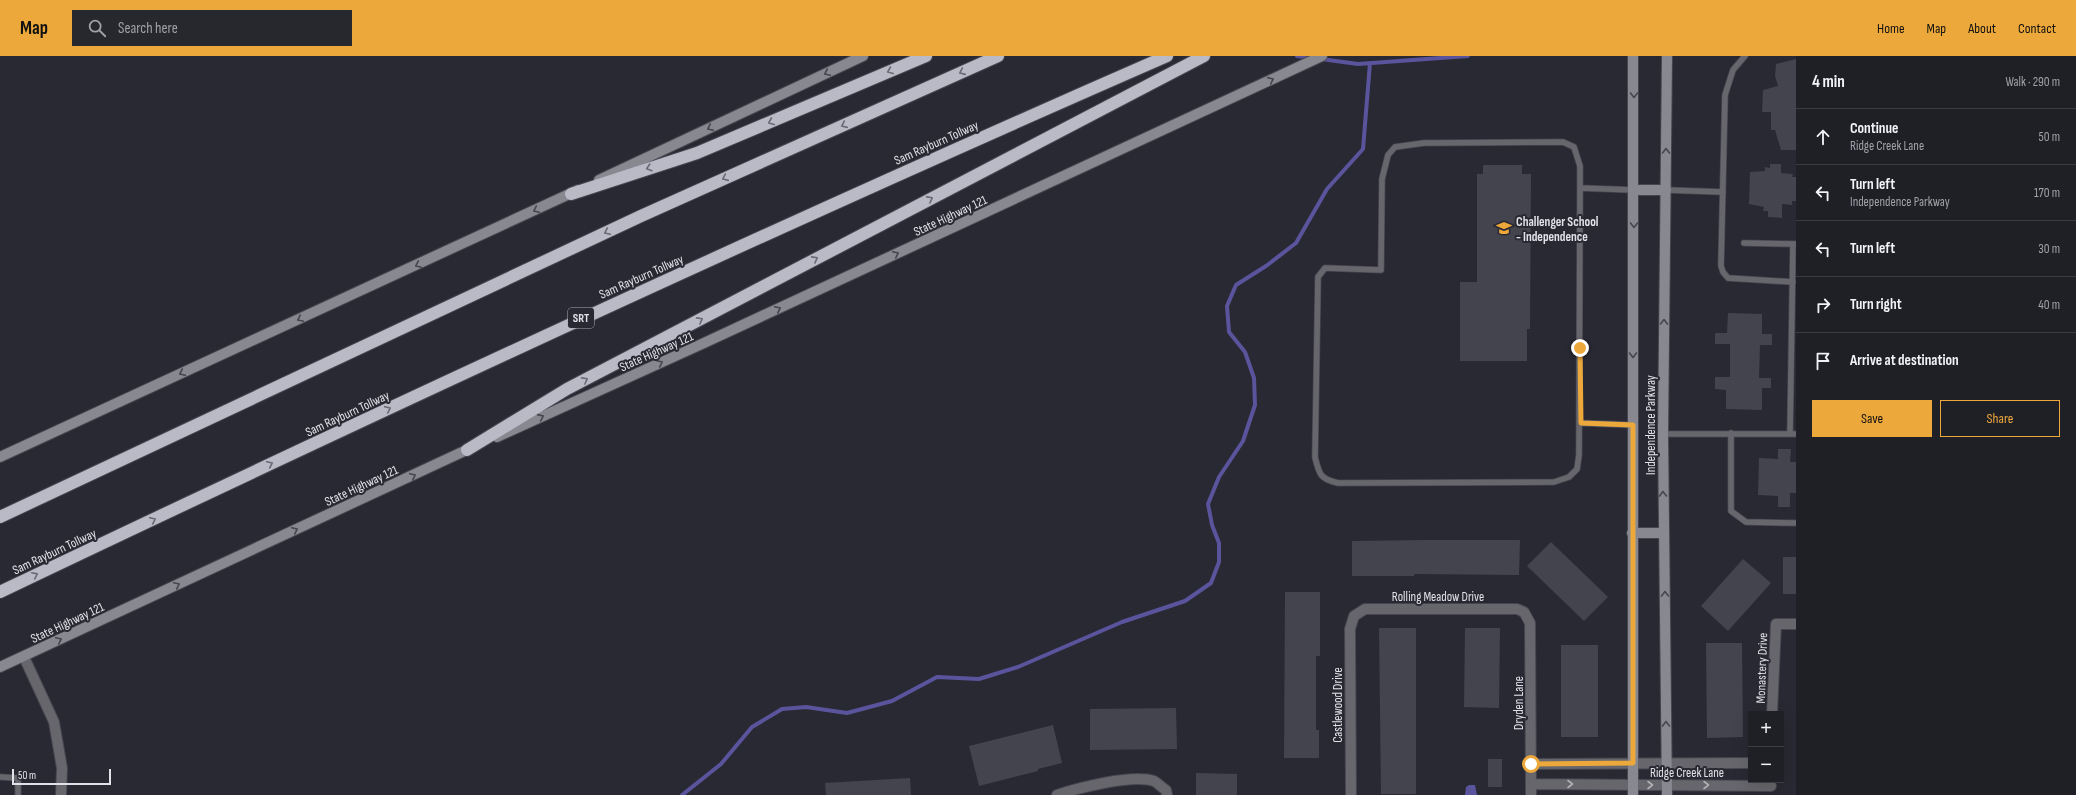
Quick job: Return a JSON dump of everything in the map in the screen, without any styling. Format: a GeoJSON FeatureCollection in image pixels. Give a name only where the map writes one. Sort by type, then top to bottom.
{"type":"FeatureCollection","features":[{"type":"Feature","properties":{"kind":"highway"},"geometry":{"type":"LineString","coordinates":[[571,194],[697,153],[926,56]]}},
{"type":"Feature","properties":{"kind":"highway"},"geometry":{"type":"LineString","coordinates":[[0,517],[641,216],[998,56]]}},
{"type":"Feature","properties":{"kind":"highway","name":"Sam Rayburn Tollway"},"geometry":{"type":"LineString","coordinates":[[0,592],[588,315],[973,141],[1167,56]]}},
{"type":"Feature","properties":{"kind":"highway"},"geometry":{"type":"LineString","coordinates":[[467,450],[567,389],[1204,56]]}},
{"type":"Feature","properties":{"kind":"main road"},"geometry":{"type":"LineString","coordinates":[[0,457],[571,194],[863,56]]}},
{"type":"Feature","properties":{"kind":"main road","name":"State Highway 121"},"geometry":{"type":"LineString","coordinates":[[0,668],[467,450],[704,343],[1322,56]]}},
{"type":"Feature","properties":{"kind":"main road","name":"Independence Parkway"},"geometry":{"type":"LineString","coordinates":[[1633,790],[1632,533],[1634,56]]}},
{"type":"Feature","properties":{"kind":"main road","name":"Independence Parkway"},"geometry":{"type":"LineString","coordinates":[[1667,56],[1663,434],[1667,790]]}},
{"type":"Feature","properties":{"kind":"main road"},"geometry":{"type":"LineString","coordinates":[[1634,190],[1666,190]]}},
{"type":"Feature","properties":{"kind":"main road"},"geometry":{"type":"LineString","coordinates":[[1632,533],[1664,533]]}},
{"type":"Feature","properties":{"kind":"street","name":"Rolling Meadow Drive"},"geometry":{"type":"LineString","coordinates":[[1354,616],[1365,609],[1517,609],[1524,612]]}},
{"type":"Feature","properties":{"kind":"street","name":"Dryden Lane"},"geometry":{"type":"LineString","coordinates":[[1524,612],[1530,623],[1532,795]]}},
{"type":"Feature","properties":{"kind":"street","name":"Castlewood Drive"},"geometry":{"type":"LineString","coordinates":[[1351,795],[1350,629],[1354,616]]}},
{"type":"Feature","properties":{"kind":"street","name":"Monastery Drive"},"geometry":{"type":"LineString","coordinates":[[1772,711],[1776,624],[1796,624]]}},
{"type":"Feature","properties":{"kind":"street"},"geometry":{"type":"LineString","coordinates":[[24,657],[54,722],[62,768],[61,795]]}},
{"type":"Feature","properties":{"kind":"street","name":"Ridge Creek Lane"},"geometry":{"type":"LineString","coordinates":[[1531,764],[1748,763]]}},
{"type":"Feature","properties":{"kind":"street"},"geometry":{"type":"LineString","coordinates":[[1057,795],[1080,788],[1137,779],[1154,781],[1166,793]]}},
{"type":"Feature","properties":{"kind":"street","name":"Ridge Creek Lane"},"geometry":{"type":"LineString","coordinates":[[1531,784],[1633,790],[1771,787]]}},
{"type":"Feature","properties":{"kind":"lane"},"geometry":{"type":"LineString","coordinates":[[1745,56],[1733,70],[1725,95],[1721,266],[1723,272],[1728,278],[1792,282]]}},
{"type":"Feature","properties":{"kind":"lane"},"geometry":{"type":"LineString","coordinates":[[1563,142],[1574,147],[1580,166],[1581,423],[1577,469],[1569,477],[1554,482],[1338,482],[1327,480],[1318,473],[1315,457],[1318,277],[1325,268],[1381,270],[1382,179],[1388,155],[1395,147],[1424,143],[1563,142]]}},
{"type":"Feature","properties":{"kind":"lane"},"geometry":{"type":"LineString","coordinates":[[1580,188],[1634,190]]}},
{"type":"Feature","properties":{"kind":"lane"},"geometry":{"type":"LineString","coordinates":[[1666,190],[1723,192]]}},
{"type":"Feature","properties":{"kind":"lane"},"geometry":{"type":"LineString","coordinates":[[1663,434],[1793,434],[1792,282],[1795,244],[1744,243]]}},
{"type":"Feature","properties":{"kind":"lane"},"geometry":{"type":"LineString","coordinates":[[1581,423],[1633,425]]}},
{"type":"Feature","properties":{"kind":"lane"},"geometry":{"type":"LineString","coordinates":[[1732,433],[1732,511],[1746,522],[1796,523]]}},
{"type":"Feature","properties":{"kind":"lane"},"geometry":{"type":"LineString","coordinates":[[0,777],[18,778],[18,795]]}},
{"type":"Feature","properties":{"kind":"shaded area"},"geometry":{"type":"Polygon","coordinates":[[[1469,785],[1475,785],[1477,795],[1465,795],[1466,787],[1469,785]]]}},
{"type":"Feature","properties":{"kind":"building"},"geometry":{"type":"Polygon","coordinates":[[[1796,59],[1796,150],[1781,150],[1775,130],[1771,130],[1771,112],[1762,112],[1763,90],[1778,86],[1775,76],[1776,64],[1796,59]]]}},
{"type":"Feature","properties":{"kind":"building"},"geometry":{"type":"Polygon","coordinates":[[[1770,164],[1781,164],[1781,173],[1793,174],[1792,177],[1796,177],[1796,201],[1792,201],[1792,205],[1782,204],[1782,218],[1768,217],[1768,211],[1763,211],[1764,207],[1749,204],[1750,172],[1765,171],[1765,167],[1770,168],[1770,164]]]}},
{"type":"Feature","properties":{"kind":"building","name":"Challenger School - Independence"},"geometry":{"type":"Polygon","coordinates":[[[1483,165],[1522,165],[1522,174],[1531,174],[1530,329],[1527,329],[1527,361],[1460,361],[1460,282],[1477,282],[1477,174],[1483,174],[1483,165]]]}},
{"type":"Feature","properties":{"kind":"building"},"geometry":{"type":"Polygon","coordinates":[[[1728,313],[1762,314],[1762,334],[1772,334],[1772,345],[1760,345],[1759,378],[1771,378],[1771,388],[1762,388],[1762,410],[1726,409],[1726,390],[1715,389],[1715,377],[1730,377],[1730,344],[1715,344],[1715,333],[1727,333],[1728,313]]]}},
{"type":"Feature","properties":{"kind":"building"},"geometry":{"type":"Polygon","coordinates":[[[1778,449],[1791,449],[1790,462],[1796,462],[1796,493],[1790,493],[1790,507],[1778,507],[1778,496],[1758,495],[1759,458],[1778,459],[1778,449]]]}},
{"type":"Feature","properties":{"kind":"building"},"geometry":{"type":"Polygon","coordinates":[[[1520,540],[1519,575],[1414,574],[1414,576],[1352,576],[1352,541],[1520,540]]]}},
{"type":"Feature","properties":{"kind":"building"},"geometry":{"type":"Polygon","coordinates":[[[1551,542],[1608,597],[1584,621],[1527,566],[1551,542]]]}},
{"type":"Feature","properties":{"kind":"building"},"geometry":{"type":"Polygon","coordinates":[[[1783,557],[1796,557],[1796,594],[1783,594],[1783,557]]]}},
{"type":"Feature","properties":{"kind":"building"},"geometry":{"type":"Polygon","coordinates":[[[1743,559],[1771,583],[1728,631],[1701,606],[1743,559]]]}},
{"type":"Feature","properties":{"kind":"building"},"geometry":{"type":"Polygon","coordinates":[[[1285,592],[1320,592],[1320,656],[1316,656],[1316,730],[1319,730],[1319,758],[1284,758],[1285,592]]]}},
{"type":"Feature","properties":{"kind":"building"},"geometry":{"type":"Polygon","coordinates":[[[1379,628],[1416,628],[1416,794],[1381,794],[1379,628]]]}},
{"type":"Feature","properties":{"kind":"building"},"geometry":{"type":"Polygon","coordinates":[[[1465,628],[1500,628],[1499,708],[1464,707],[1465,628]]]}},
{"type":"Feature","properties":{"kind":"building"},"geometry":{"type":"Polygon","coordinates":[[[1706,643],[1742,643],[1743,737],[1707,738],[1706,643]]]}},
{"type":"Feature","properties":{"kind":"building"},"geometry":{"type":"Polygon","coordinates":[[[1561,645],[1598,645],[1598,737],[1561,737],[1561,645]]]}},
{"type":"Feature","properties":{"kind":"building"},"geometry":{"type":"Polygon","coordinates":[[[1176,708],[1177,749],[1090,750],[1090,709],[1176,708]]]}},
{"type":"Feature","properties":{"kind":"building"},"geometry":{"type":"Polygon","coordinates":[[[1053,725],[1062,763],[1038,769],[1038,771],[979,786],[969,746],[1053,725]]]}},
{"type":"Feature","properties":{"kind":"building"},"geometry":{"type":"Polygon","coordinates":[[[1488,759],[1502,759],[1502,787],[1488,787],[1488,759]]]}},
{"type":"Feature","properties":{"kind":"building"},"geometry":{"type":"Polygon","coordinates":[[[1196,773],[1237,774],[1237,795],[1196,795],[1196,773]]]}},
{"type":"Feature","properties":{"kind":"building"},"geometry":{"type":"Polygon","coordinates":[[[910,778],[911,795],[826,795],[825,783],[910,778]]]}},
{"type":"Feature","properties":{"kind":"waterway"},"geometry":{"type":"LineString","coordinates":[[1297,56],[1312,58]]}},
{"type":"Feature","properties":{"kind":"waterway"},"geometry":{"type":"LineString","coordinates":[[1321,59],[1358,64],[1468,56]]}},
{"type":"Feature","properties":{"kind":"waterway"},"geometry":{"type":"LineString","coordinates":[[682,795],[721,764],[752,727],[782,709],[806,707],[847,713],[892,701],[937,677],[979,679],[1018,667],[1122,622],[1185,601],[1211,583],[1219,562],[1219,543],[1212,525],[1208,504],[1219,477],[1243,441],[1255,405],[1254,378],[1245,352],[1229,332],[1227,306],[1236,285],[1266,266],[1296,243],[1327,189],[1363,149],[1370,63]]}},
{"type":"Feature","properties":{"kind":"place","name":"Challenger School - Independence"},"geometry":{"type":"Point","coordinates":[1504,228]}},
{"type":"Feature","properties":{"kind":"route"},"geometry":{"type":"LineString","coordinates":[[1531,764],[1633,763],[1633,425],[1581,423],[1580,348]]}}]}
